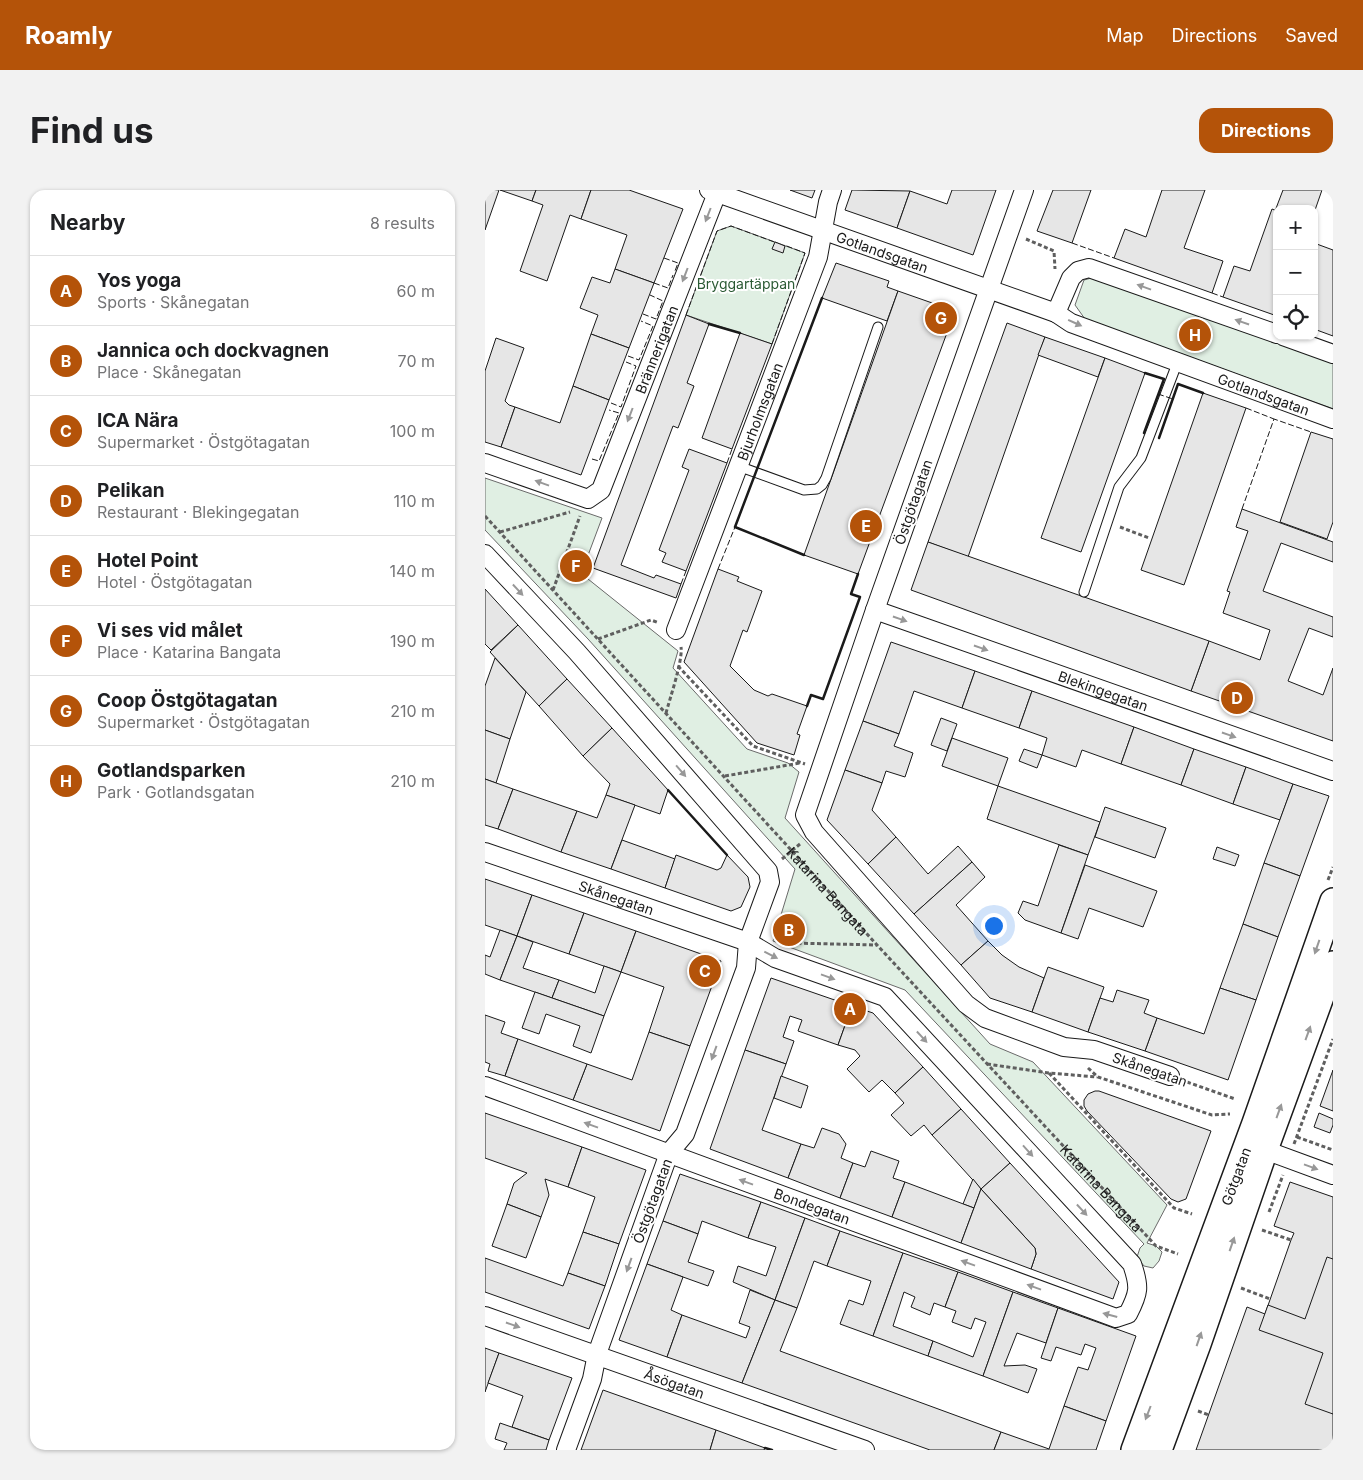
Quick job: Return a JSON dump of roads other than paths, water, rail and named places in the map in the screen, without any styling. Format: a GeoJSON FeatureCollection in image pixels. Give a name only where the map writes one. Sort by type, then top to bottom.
{"type":"FeatureCollection","features":[{"type":"Feature","properties":{"kind":"street","name":"Bjurholmsgatan"},"geometry":{"type":"LineString","coordinates":[[676,630],[818,257],[832,190]]}},
{"type":"Feature","properties":{"kind":"street","name":"Östgötagatan"},"geometry":{"type":"LineString","coordinates":[[805,816],[819,770],[1024,190]]}},
{"type":"Feature","properties":{"kind":"street","name":"Gotlandsgatan"},"geometry":{"type":"LineString","coordinates":[[713,191],[1056,313],[1071,323],[1333,419]]}},
{"type":"Feature","properties":{"kind":"street","name":"Brännerigatan"},"geometry":{"type":"LineString","coordinates":[[485,462],[585,504],[601,490],[713,191]]}},
{"type":"Feature","properties":{"kind":"street"},"geometry":{"type":"LineString","coordinates":[[1056,313],[1071,278],[1078,271],[1089,268],[1273,333]]}},
{"type":"Feature","properties":{"kind":"street"},"geometry":{"type":"LineString","coordinates":[[1294,340],[1333,354]]}},
{"type":"Feature","properties":{"kind":"street","name":"Östgötagatan"},"geometry":{"type":"LineString","coordinates":[[485,554],[577,652],[768,870],[770,882],[748,942],[746,968],[685,1134],[669,1153],[597,1354],[592,1379],[566,1450]]}},
{"type":"Feature","properties":{"kind":"street","name":"Blekingegatan"},"geometry":{"type":"LineString","coordinates":[[875,610],[1333,771]]}},
{"type":"Feature","properties":{"kind":"street","name":"Katarina Bangata"},"geometry":{"type":"LineString","coordinates":[[805,816],[814,832],[966,1004]]}},
{"type":"Feature","properties":{"kind":"street","name":"Skånegatan"},"geometry":{"type":"LineString","coordinates":[[485,852],[748,942],[775,958],[885,997],[1132,1264],[1138,1281],[1137,1294],[1133,1304]]}},
{"type":"Feature","properties":{"kind":"street","name":"Götgatan"},"geometry":{"type":"LineString","coordinates":[[1134,1450],[1255,1123],[1333,901]]}},
{"type":"Feature","properties":{"kind":"street","name":"Götgatan"},"geometry":{"type":"LineString","coordinates":[[1159,1450],[1333,964]]}},
{"type":"Feature","properties":{"kind":"street","name":"Skånegatan"},"geometry":{"type":"LineString","coordinates":[[966,1004],[985,1018],[1064,1047],[1094,1050],[1170,1076]]}},
{"type":"Feature","properties":{"kind":"street","name":"Bondegatan"},"geometry":{"type":"LineString","coordinates":[[485,1086],[1117,1318],[1128,1314],[1133,1304]]}},
{"type":"Feature","properties":{"kind":"street"},"geometry":{"type":"LineString","coordinates":[[1265,1150],[1333,1175]]}},
{"type":"Feature","properties":{"kind":"street","name":"Åsögatan"},"geometry":{"type":"LineString","coordinates":[[485,1316],[865,1450]]}},
{"type":"Feature","properties":{"kind":"lane"},"geometry":{"type":"LineString","coordinates":[[738,466],[804,490],[817,489],[822,485],[878,327]]}},
{"type":"Feature","properties":{"kind":"lane"},"geometry":{"type":"LineString","coordinates":[[1084,592],[1119,487],[1141,458],[1178,362]]}},
{"type":"Feature","properties":{"kind":"place","name":"Coop Östgötagatan"},"geometry":{"type":"Point","coordinates":[941,318]}},
{"type":"Feature","properties":{"kind":"place","name":"Gotlandsparken"},"geometry":{"type":"Point","coordinates":[1195,335]}},
{"type":"Feature","properties":{"kind":"place","name":"Hotel Point"},"geometry":{"type":"Point","coordinates":[866,526]}},
{"type":"Feature","properties":{"kind":"place","name":"Vi ses vid målet"},"geometry":{"type":"Point","coordinates":[576,566]}},
{"type":"Feature","properties":{"kind":"place","name":"Pelikan"},"geometry":{"type":"Point","coordinates":[1237,698]}},
{"type":"Feature","properties":{"kind":"place","name":"Jannica och dockvagnen"},"geometry":{"type":"Point","coordinates":[789,930]}},
{"type":"Feature","properties":{"kind":"place","name":"ICA Nära"},"geometry":{"type":"Point","coordinates":[705,971]}},
{"type":"Feature","properties":{"kind":"place","name":"Yos yoga"},"geometry":{"type":"Point","coordinates":[850,1009]}},
{"type":"Feature","properties":{"kind":"park label","name":"Bryggartäppan"},"geometry":{"type":"Point","coordinates":[746,283]}}]}
